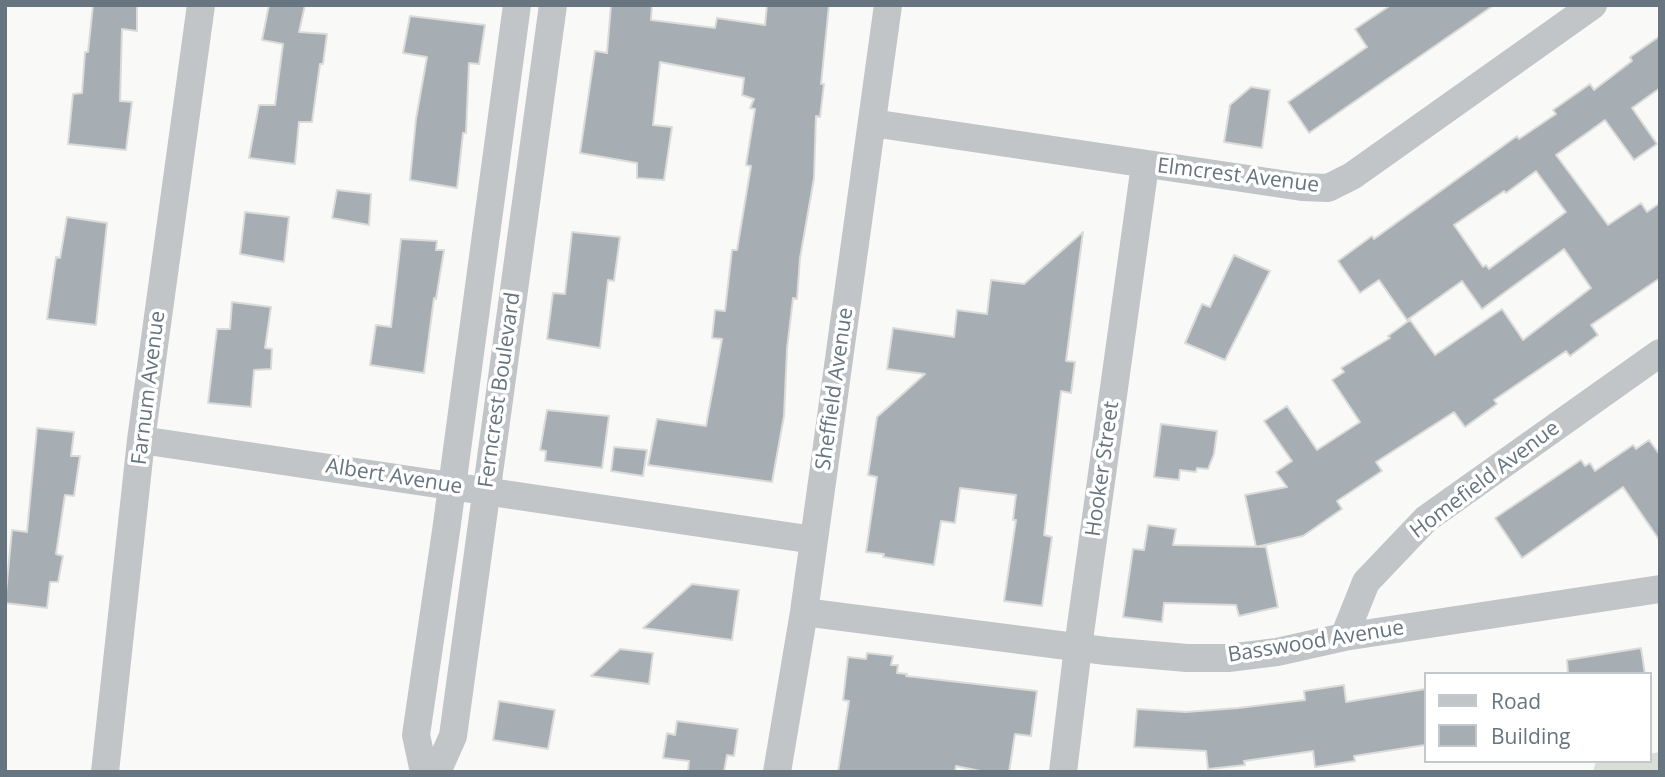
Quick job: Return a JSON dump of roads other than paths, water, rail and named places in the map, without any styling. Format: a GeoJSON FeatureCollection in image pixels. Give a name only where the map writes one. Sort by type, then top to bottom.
{"type":"FeatureCollection","features":[{"type":"Feature","properties":{"kind":"street","name":"Farnum Avenue"},"geometry":{"type":"LineString","coordinates":[[105,772],[141,440],[201,5]]}},
{"type":"Feature","properties":{"kind":"street","name":"Ferncrest Boulevard"},"geometry":{"type":"LineString","coordinates":[[424,772],[416,736],[517,5]]}},
{"type":"Feature","properties":{"kind":"street","name":"Ferncrest Boulevard"},"geometry":{"type":"LineString","coordinates":[[438,772],[453,736],[553,5]]}},
{"type":"Feature","properties":{"kind":"street","name":"Sheffield Avenue"},"geometry":{"type":"LineString","coordinates":[[777,772],[804,612],[888,5]]}},
{"type":"Feature","properties":{"kind":"street","name":"Elmcrest Avenue"},"geometry":{"type":"LineString","coordinates":[[872,123],[1067,150],[1145,165],[1302,187],[1328,188],[1353,176],[1593,5]]}},
{"type":"Feature","properties":{"kind":"street","name":"Hooker Street"},"geometry":{"type":"LineString","coordinates":[[1063,772],[1145,165]]}},
{"type":"Feature","properties":{"kind":"street","name":"Homefield Avenue"},"geometry":{"type":"LineString","coordinates":[[1344,636],[1366,582],[1426,519],[1660,353]]}},
{"type":"Feature","properties":{"kind":"street","name":"Albert Avenue"},"geometry":{"type":"LineString","coordinates":[[141,440],[814,540]]}},
{"type":"Feature","properties":{"kind":"street","name":"Basswood Avenue"},"geometry":{"type":"LineString","coordinates":[[804,612],[1078,648],[1187,658],[1228,658],[1277,652],[1344,636],[1660,589]]}}]}
